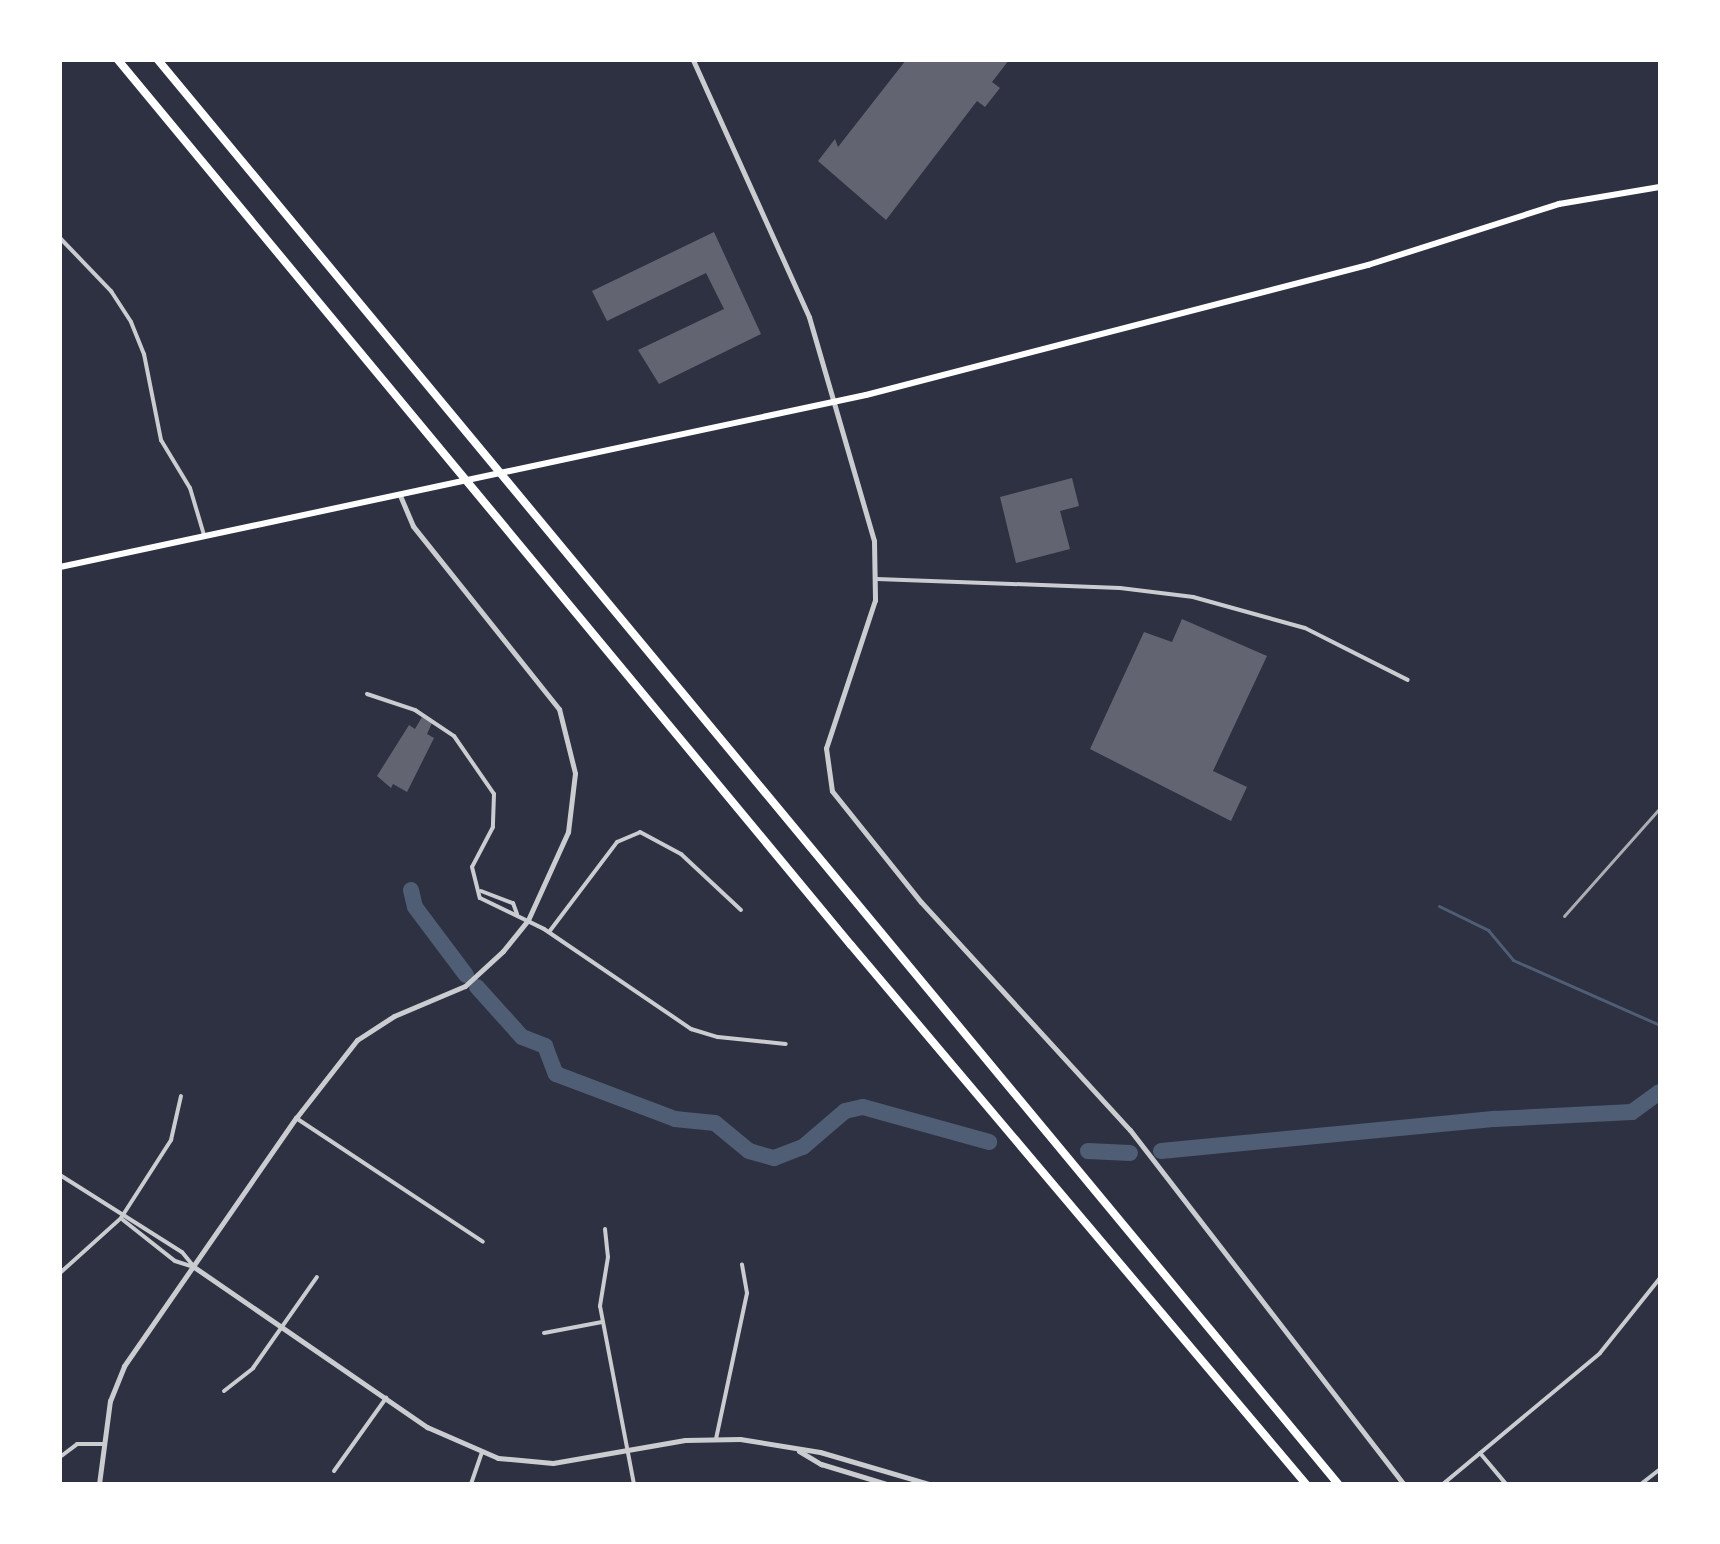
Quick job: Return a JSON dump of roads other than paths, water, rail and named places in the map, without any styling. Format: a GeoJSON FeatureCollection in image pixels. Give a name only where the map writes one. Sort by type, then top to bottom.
{"type":"FeatureCollection","features":[{"type":"Feature","properties":{"kind":"highway"},"geometry":{"type":"LineString","coordinates":[[118,60],[1306,1484]]}},
{"type":"Feature","properties":{"kind":"highway"},"geometry":{"type":"LineString","coordinates":[[161,60],[220,136],[484,450],[1338,1484]]}},
{"type":"Feature","properties":{"kind":"main road"},"geometry":{"type":"LineString","coordinates":[[60,567],[835,402],[1355,268],[1559,204],[1660,187]]}},
{"type":"Feature","properties":{"kind":"street"},"geometry":{"type":"LineString","coordinates":[[693,60],[798,290],[835,402],[874,541],[877,579],[870,619],[826,748],[826,772],[838,801],[921,902],[1130,1130],[1404,1484]]}},
{"type":"Feature","properties":{"kind":"street"},"geometry":{"type":"LineString","coordinates":[[60,238],[111,291],[131,322],[144,354],[161,440],[190,488],[204,535]]}},
{"type":"Feature","properties":{"kind":"street"},"geometry":{"type":"LineString","coordinates":[[99,1484],[103,1444],[119,1375],[296,1118],[357,1040],[394,1016],[465,986],[528,920],[568,832],[575,791],[571,744],[546,687],[413,526],[400,496]]}},
{"type":"Feature","properties":{"kind":"street"},"geometry":{"type":"LineString","coordinates":[[877,579],[1120,588],[1193,597],[1305,628],[1408,680]]}},
{"type":"Feature","properties":{"kind":"street"},"geometry":{"type":"LineString","coordinates":[[367,694],[415,710],[454,736],[494,794],[493,827],[472,867],[473,881],[481,891],[513,903],[517,914]]}},
{"type":"Feature","properties":{"kind":"street"},"geometry":{"type":"LineString","coordinates":[[549,932],[617,842],[640,832],[681,854],[741,910]]}},
{"type":"Feature","properties":{"kind":"street"},"geometry":{"type":"LineString","coordinates":[[481,891],[480,898],[549,932],[691,1029],[718,1037],[786,1044]]}},
{"type":"Feature","properties":{"kind":"street"},"geometry":{"type":"LineString","coordinates":[[60,1273],[121,1218],[171,1140],[181,1096]]}},
{"type":"Feature","properties":{"kind":"street"},"geometry":{"type":"LineString","coordinates":[[296,1118],[483,1242]]}},
{"type":"Feature","properties":{"kind":"street"},"geometry":{"type":"LineString","coordinates":[[60,1175],[121,1218],[182,1252],[194,1267]]}},
{"type":"Feature","properties":{"kind":"street"},"geometry":{"type":"LineString","coordinates":[[121,1218],[131,1231],[175,1261],[194,1267],[386,1398],[451,1440],[482,1452],[553,1463],[716,1439],[832,1455],[929,1484]]}},
{"type":"Feature","properties":{"kind":"street"},"geometry":{"type":"LineString","coordinates":[[605,1229],[602,1322],[634,1484]]}},
{"type":"Feature","properties":{"kind":"street"},"geometry":{"type":"LineString","coordinates":[[716,1439],[747,1293],[742,1264]]}},
{"type":"Feature","properties":{"kind":"street"},"geometry":{"type":"LineString","coordinates":[[224,1391],[247,1374],[317,1277]]}},
{"type":"Feature","properties":{"kind":"street"},"geometry":{"type":"LineString","coordinates":[[1443,1484],[1600,1353],[1660,1278]]}},
{"type":"Feature","properties":{"kind":"street"},"geometry":{"type":"LineString","coordinates":[[544,1333],[602,1322]]}},
{"type":"Feature","properties":{"kind":"street"},"geometry":{"type":"LineString","coordinates":[[334,1471],[386,1398]]}},
{"type":"Feature","properties":{"kind":"street"},"geometry":{"type":"LineString","coordinates":[[60,1457],[77,1444],[103,1444]]}},
{"type":"Feature","properties":{"kind":"street"},"geometry":{"type":"LineString","coordinates":[[798,1450],[821,1464],[887,1484]]}},
{"type":"Feature","properties":{"kind":"street"},"geometry":{"type":"LineString","coordinates":[[471,1484],[482,1452]]}},
{"type":"Feature","properties":{"kind":"street"},"geometry":{"type":"LineString","coordinates":[[1480,1453],[1506,1484]]}},
{"type":"Feature","properties":{"kind":"street"},"geometry":{"type":"LineString","coordinates":[[1641,1484],[1660,1469]]}},
{"type":"Feature","properties":{"kind":"waterway"},"geometry":{"type":"LineString","coordinates":[[411,890],[415,907],[466,975]]}},
{"type":"Feature","properties":{"kind":"waterway"},"geometry":{"type":"LineString","coordinates":[[1439,906],[1488,930],[1513,960],[1660,1025]]}},
{"type":"Feature","properties":{"kind":"waterway"},"geometry":{"type":"LineString","coordinates":[[477,987],[522,1037],[545,1046],[556,1074],[675,1119],[715,1123],[749,1151],[774,1158],[803,1147],[845,1111],[863,1107],[989,1142]]}},
{"type":"Feature","properties":{"kind":"waterway"},"geometry":{"type":"LineString","coordinates":[[1161,1151],[1495,1119],[1632,1112],[1660,1092]]}},
{"type":"Feature","properties":{"kind":"waterway"},"geometry":{"type":"LineString","coordinates":[[1088,1151],[1130,1153]]}},
{"type":"Feature","properties":{"kind":"railway"},"geometry":{"type":"LineString","coordinates":[[1564,916],[1660,808]]}}]}
